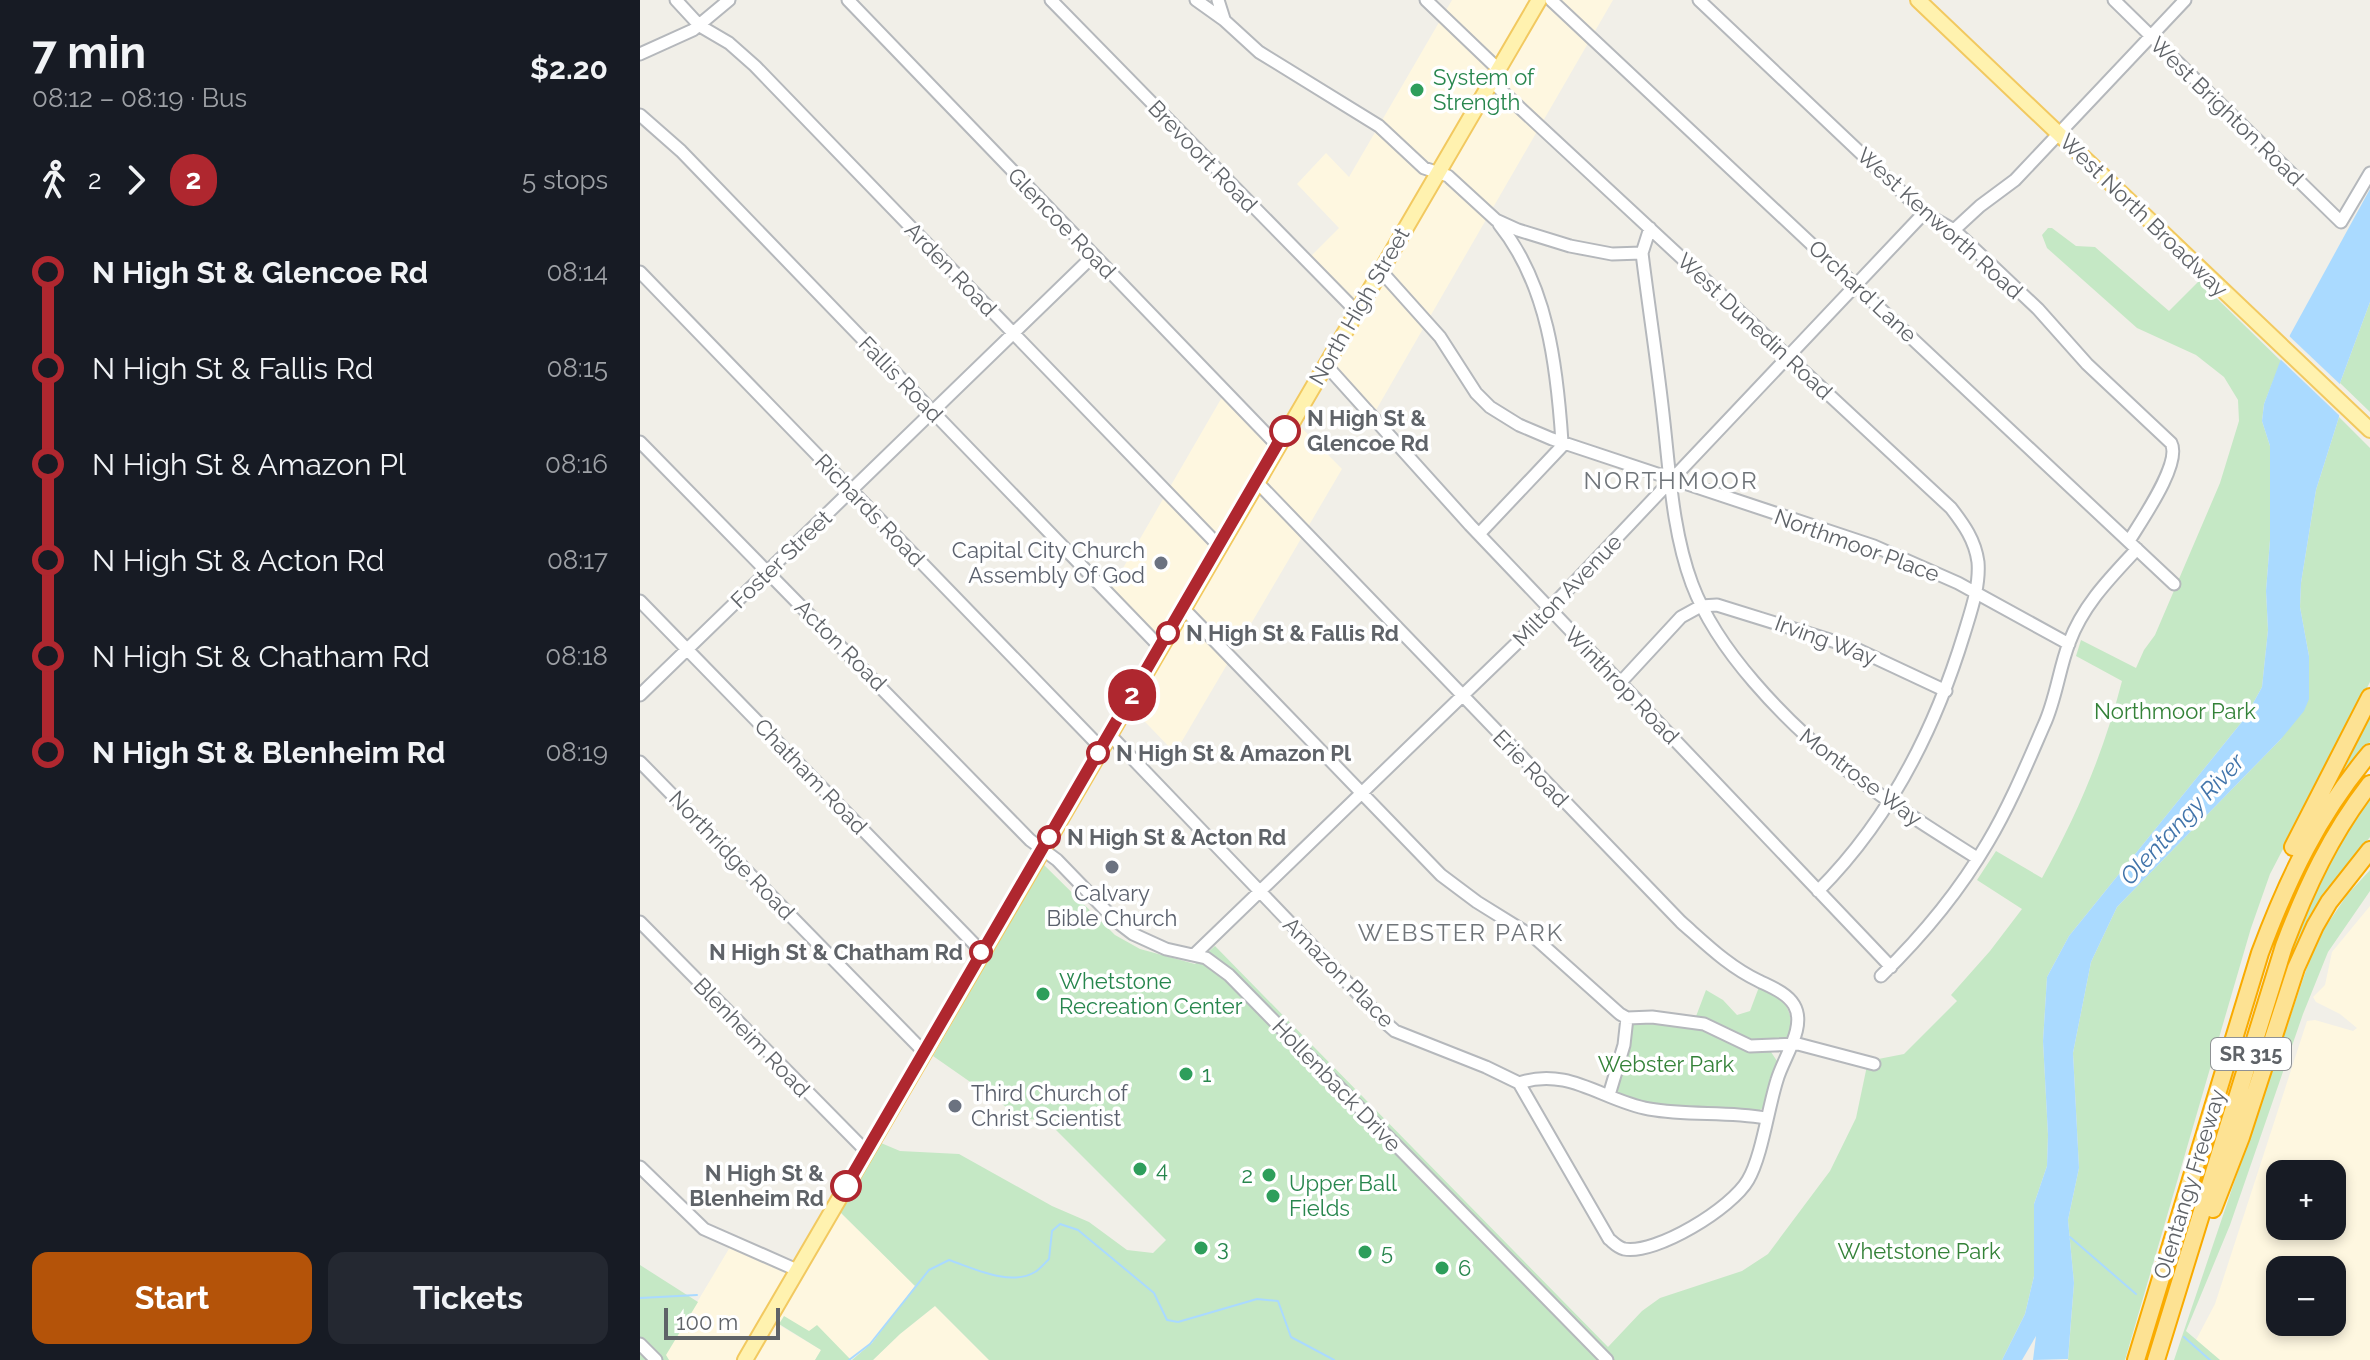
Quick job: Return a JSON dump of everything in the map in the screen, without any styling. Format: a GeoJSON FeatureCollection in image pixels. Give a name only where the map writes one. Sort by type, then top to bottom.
{"type":"FeatureCollection","features":[{"type":"Feature","properties":{"kind":"highway"},"geometry":{"type":"LineString","coordinates":[[2281,894],[2284,870],[2291,852],[2370,697]]}},
{"type":"Feature","properties":{"kind":"highway","name":"Olentangy Freeway"},"geometry":{"type":"LineString","coordinates":[[2136,1360],[2255,968],[2281,894],[2308,840],[2335,797],[2370,753]]}},
{"type":"Feature","properties":{"kind":"highway","name":"Olentangy Freeway"},"geometry":{"type":"LineString","coordinates":[[2156,1360],[2284,946],[2300,903],[2326,850],[2370,784]]}},
{"type":"Feature","properties":{"kind":"highway"},"geometry":{"type":"LineString","coordinates":[[2163,1337],[2241,1137],[2296,968],[2329,902],[2367,855]]}},
{"type":"Feature","properties":{"kind":"main road","name":"North High Street"},"geometry":{"type":"LineString","coordinates":[[745,1360],[1539,0]]}},
{"type":"Feature","properties":{"kind":"main road","name":"West North Broadway"},"geometry":{"type":"LineString","coordinates":[[1918,0],[2370,430]]}},
{"type":"Feature","properties":{"kind":"street","name":"Arden Road"},"geometry":{"type":"LineString","coordinates":[[676,0],[700,26],[729,43],[755,66],[1219,546]]}},
{"type":"Feature","properties":{"kind":"street"},"geometry":{"type":"LineString","coordinates":[[640,54],[700,26],[729,0]]}},
{"type":"Feature","properties":{"kind":"street","name":"Glencoe Road"},"geometry":{"type":"LineString","coordinates":[[848,0],[1277,445]]}},
{"type":"Feature","properties":{"kind":"street","name":"Brevoort Road"},"geometry":{"type":"LineString","coordinates":[[1051,0],[1356,311]]}},
{"type":"Feature","properties":{"kind":"street"},"geometry":{"type":"LineString","coordinates":[[1196,0],[1259,52],[1358,111],[1388,133],[1424,168],[1448,176],[1496,220],[1530,278],[1552,344],[1563,443],[1479,534]]}},
{"type":"Feature","properties":{"kind":"street"},"geometry":{"type":"LineString","coordinates":[[1218,0],[1224,20]]}},
{"type":"Feature","properties":{"kind":"street","name":"West Dunedin Road"},"geometry":{"type":"LineString","coordinates":[[1426,0],[1495,75],[1650,228],[1951,508],[1975,546],[1976,592],[1946,691],[1890,803],[1818,891]]}},
{"type":"Feature","properties":{"kind":"street","name":"Orchard Lane"},"geometry":{"type":"LineString","coordinates":[[1551,0],[2174,584]]}},
{"type":"Feature","properties":{"kind":"street","name":"West Kenworth Road"},"geometry":{"type":"LineString","coordinates":[[1699,0],[1924,213],[1954,230],[2038,309],[2078,356],[2171,443],[2174,451],[2171,466],[2133,545]]}},
{"type":"Feature","properties":{"kind":"street","name":"West Brighton Road"},"geometry":{"type":"LineString","coordinates":[[2114,0],[2341,222],[2370,173]]}},
{"type":"Feature","properties":{"kind":"street"},"geometry":{"type":"LineString","coordinates":[[1954,230],[2015,180],[2185,0]]}},
{"type":"Feature","properties":{"kind":"street","name":"Fallis Road"},"geometry":{"type":"LineString","coordinates":[[640,115],[681,151],[1160,647]]}},
{"type":"Feature","properties":{"kind":"street","name":"Milton Avenue"},"geometry":{"type":"LineString","coordinates":[[1195,954],[1549,609],[1924,213]]}},
{"type":"Feature","properties":{"kind":"street"},"geometry":{"type":"LineString","coordinates":[[1496,220],[1570,246],[1612,254],[1642,253]]}},
{"type":"Feature","properties":{"kind":"street","name":"Montrose Way"},"geometry":{"type":"LineString","coordinates":[[1650,228],[1642,253],[1671,480],[1683,556],[1701,606],[1739,665],[1823,754],[1890,803],[1977,858]]}},
{"type":"Feature","properties":{"kind":"street","name":"Foster Street"},"geometry":{"type":"LineString","coordinates":[[640,695],[1094,255]]}},
{"type":"Feature","properties":{"kind":"street","name":"Northmoor Place"},"geometry":{"type":"LineString","coordinates":[[1380,270],[1440,337],[1476,393],[1490,407],[1519,425],[1671,480],[1874,546],[1976,592],[2069,644]]}},
{"type":"Feature","properties":{"kind":"street","name":"Richards Road"},"geometry":{"type":"LineString","coordinates":[[640,272],[1101,748]]}},
{"type":"Feature","properties":{"kind":"street","name":"Winthrop Road"},"geometry":{"type":"LineString","coordinates":[[1325,364],[1549,609],[1891,967]]}},
{"type":"Feature","properties":{"kind":"street","name":"Acton Road"},"geometry":{"type":"LineString","coordinates":[[640,442],[1042,849]]}},
{"type":"Feature","properties":{"kind":"street","name":"Erie Road"},"geometry":{"type":"LineString","coordinates":[[1256,481],[1681,922],[1742,973],[1788,998],[1798,1014],[1798,1026],[1765,1118],[1752,1173],[1741,1189],[1694,1228],[1637,1248],[1626,1249],[1609,1239],[1519,1083]]}},
{"type":"Feature","properties":{"kind":"street"},"geometry":{"type":"LineString","coordinates":[[1881,976],[1956,888],[1989,841],[2046,721],[2069,644],[2090,602],[2133,545]]}},
{"type":"Feature","properties":{"kind":"street","name":"Chatham Road"},"geometry":{"type":"LineString","coordinates":[[640,601],[982,952]]}},
{"type":"Feature","properties":{"kind":"street"},"geometry":{"type":"LineString","coordinates":[[1620,683],[1681,617],[1701,606]]}},
{"type":"Feature","properties":{"kind":"street","name":"Irving Way"},"geometry":{"type":"LineString","coordinates":[[1701,606],[1733,608],[1820,635],[1887,662],[1946,691]]}},
{"type":"Feature","properties":{"kind":"street"},"geometry":{"type":"LineString","coordinates":[[1182,607],[1441,875],[1535,938],[1627,1018],[1652,1017],[1704,1024],[1750,1046],[1790,1044],[1874,1064]]}},
{"type":"Feature","properties":{"kind":"street","name":"Amazon Place"},"geometry":{"type":"LineString","coordinates":[[1109,734],[1395,1031],[1519,1083]]}},
{"type":"Feature","properties":{"kind":"street","name":"Northridge Road"},"geometry":{"type":"LineString","coordinates":[[640,762],[924,1052]]}},
{"type":"Feature","properties":{"kind":"street","name":"Hollenback Drive"},"geometry":{"type":"LineString","coordinates":[[1042,849],[1133,934],[1166,949],[1206,958],[1229,975],[1607,1360]]}},
{"type":"Feature","properties":{"kind":"street","name":"Blenheim Road"},"geometry":{"type":"LineString","coordinates":[[640,922],[866,1151]]}},
{"type":"Feature","properties":{"kind":"street"},"geometry":{"type":"LineString","coordinates":[[1609,1095],[1624,1045],[1627,1018]]}},
{"type":"Feature","properties":{"kind":"street"},"geometry":{"type":"LineString","coordinates":[[1772,1046],[1783,1062]]}},
{"type":"Feature","properties":{"kind":"street"},"geometry":{"type":"LineString","coordinates":[[1519,1083],[1530,1079],[1566,1080],[1646,1108],[1687,1114],[1735,1113],[1765,1118]]}},
{"type":"Feature","properties":{"kind":"street"},"geometry":{"type":"LineString","coordinates":[[640,1167],[704,1229],[797,1270]]}},
{"type":"Feature","properties":{"kind":"street"},"geometry":{"type":"LineString","coordinates":[[640,1344],[656,1360]]}},
{"type":"Feature","properties":{"kind":"shaded area"},"geometry":{"type":"Polygon","coordinates":[[[1452,0],[1613,0],[1372,417],[1323,365],[1354,311],[1305,262],[1339,228],[1297,184],[1326,153],[1349,177],[1452,0]]]}},
{"type":"Feature","properties":{"kind":"shaded area"},"geometry":{"type":"Polygon","coordinates":[[[1225,392],[1276,444],[1291,417],[1342,469],[1175,753],[1126,702],[1158,647],[1108,594],[1225,392]]]}},
{"type":"Feature","properties":{"kind":"shaded area"},"geometry":{"type":"Polygon","coordinates":[[[2370,906],[2370,1360],[2220,1360],[2196,1340],[2215,1304],[2307,1021],[2315,1020],[2353,1031],[2357,1028],[2340,1014],[2316,1002],[2313,997],[2325,985],[2332,952],[2370,906]]]}},
{"type":"Feature","properties":{"kind":"shaded area"},"geometry":{"type":"Polygon","coordinates":[[[831,1208],[840,1212],[915,1286],[872,1343],[851,1360],[809,1331],[779,1325],[821,1350],[815,1360],[669,1360],[665,1356],[733,1242],[795,1269],[831,1208]]]}},
{"type":"Feature","properties":{"kind":"shaded area"},"geometry":{"type":"Polygon","coordinates":[[[935,1306],[989,1360],[873,1360],[900,1334],[935,1306]]]}},
{"type":"Feature","properties":{"kind":"green space"},"geometry":{"type":"Polygon","coordinates":[[[2048,228],[2076,246],[2095,247],[2169,311],[2199,281],[2281,361],[2264,404],[2262,421],[2270,446],[2270,540],[2266,591],[2268,630],[2262,687],[2245,718],[2069,936],[2047,977],[2043,1041],[2047,1166],[2034,1204],[2034,1276],[2025,1314],[2002,1360],[989,1360],[935,1306],[873,1360],[852,1360],[872,1343],[915,1286],[840,1212],[881,1143],[900,1151],[959,1154],[1052,1206],[1089,1222],[1127,1250],[1153,1253],[1166,1240],[1047,1121],[1022,1118],[933,1056],[1043,864],[1115,935],[1140,949],[1195,964],[1215,946],[1608,1347],[1642,1311],[1660,1298],[1742,1271],[1768,1254],[1830,1171],[1856,1118],[1868,1061],[1904,1054],[1957,1001],[1951,995],[2022,909],[1977,880],[1996,851],[2042,878],[2088,782],[2122,681],[2076,656],[2081,640],[2136,668],[2155,635],[2220,483],[2239,421],[2238,400],[2224,377],[2196,355],[2137,328],[2047,248],[2042,235],[2048,228]]]}},
{"type":"Feature","properties":{"kind":"green space"},"geometry":{"type":"Polygon","coordinates":[[[2370,302],[2370,412],[2340,383],[2370,302]]]}},
{"type":"Feature","properties":{"kind":"green space"},"geometry":{"type":"Polygon","coordinates":[[[2339,417],[2370,448],[2370,682],[2270,874],[2251,928],[2125,1360],[2068,1360],[2074,1283],[2068,1220],[2079,1168],[2073,1053],[2091,962],[2117,907],[2281,739],[2309,656],[2300,607],[2301,583],[2316,490],[2339,417]]]}},
{"type":"Feature","properties":{"kind":"green space"},"geometry":{"type":"Polygon","coordinates":[[[2370,716],[2370,742],[2338,782],[2370,716]]]}},
{"type":"Feature","properties":{"kind":"green space"},"geometry":{"type":"Polygon","coordinates":[[[2370,796],[2370,837],[2336,881],[2256,1068],[2253,1068],[2307,904],[2336,846],[2370,796]]]}},
{"type":"Feature","properties":{"kind":"green space"},"geometry":{"type":"Polygon","coordinates":[[[2370,870],[2370,891],[2328,952],[2303,1014],[2230,1225],[2186,1331],[2220,1360],[2174,1360],[2316,941],[2347,895],[2370,870]]]}},
{"type":"Feature","properties":{"kind":"green space"},"geometry":{"type":"Polygon","coordinates":[[[1759,987],[1776,996],[1786,1006],[1790,1019],[1789,1038],[1752,1043],[1695,1019],[1706,990],[1723,1000],[1737,1015],[1750,1011],[1759,987]]]}},
{"type":"Feature","properties":{"kind":"green space","name":"Webster Park"},"geometry":{"type":"Polygon","coordinates":[[[1643,1019],[1697,1026],[1769,1049],[1777,1061],[1763,1108],[1758,1111],[1641,1104],[1614,1093],[1631,1021],[1643,1019]]]}},
{"type":"Feature","properties":{"kind":"green space"},"geometry":{"type":"Polygon","coordinates":[[[640,1265],[698,1302],[666,1355],[669,1360],[640,1360],[640,1265]]]}},
{"type":"Feature","properties":{"kind":"green space"},"geometry":{"type":"Polygon","coordinates":[[[784,1316],[809,1331],[817,1325],[851,1360],[815,1360],[821,1350],[779,1324],[784,1316]]]}},
{"type":"Feature","properties":{"kind":"water","name":"Olentangy River"},"geometry":{"type":"Polygon","coordinates":[[[2370,189],[2370,302],[2340,383],[2339,417],[2316,490],[2301,583],[2300,607],[2309,656],[2309,699],[2304,711],[2281,739],[2117,907],[2091,962],[2073,1053],[2079,1168],[2068,1220],[2074,1283],[2068,1359],[2033,1360],[2036,1336],[2022,1360],[2002,1360],[2025,1314],[2034,1276],[2034,1204],[2047,1166],[2043,1041],[2047,977],[2069,936],[2245,718],[2262,687],[2268,630],[2266,591],[2270,540],[2270,446],[2262,421],[2264,404],[2290,335],[2370,189]]]}},
{"type":"Feature","properties":{"kind":"pier"},"geometry":{"type":"Polygon","coordinates":[[[2287,334],[2344,388],[2342,418],[2278,357],[2287,334]]]}},
{"type":"Feature","properties":{"kind":"waterway"},"geometry":{"type":"LineString","coordinates":[[849,1360],[870,1344],[929,1270],[949,1260],[992,1275],[1025,1276],[1037,1271],[1049,1259],[1052,1231],[1060,1224],[1078,1230],[1154,1293],[1167,1320],[1178,1322],[1257,1299],[1278,1301],[1291,1337],[1334,1360]]}},
{"type":"Feature","properties":{"kind":"waterway"},"geometry":{"type":"LineString","coordinates":[[2070,1237],[2136,1294]]}},
{"type":"Feature","properties":{"kind":"waterway"},"geometry":{"type":"LineString","coordinates":[[640,1298],[697,1295]]}},
{"type":"Feature","properties":{"kind":"waterway"},"geometry":{"type":"LineString","coordinates":[[2184,1337],[2210,1360]]}},
{"type":"Feature","properties":{"kind":"bus line","name":"2"},"geometry":{"type":"LineString","coordinates":[[846,1186],[1285,431]]}},
{"type":"Feature","properties":{"kind":"place","name":"System of Strength"},"geometry":{"type":"Point","coordinates":[1417,90]}},
{"type":"Feature","properties":{"kind":"place","name":"N High St & Glencoe Rd"},"geometry":{"type":"Point","coordinates":[1285,431]}},
{"type":"Feature","properties":{"kind":"place","name":"Capital City Church Assembly Of God"},"geometry":{"type":"Point","coordinates":[1161,563]}},
{"type":"Feature","properties":{"kind":"place","name":"N High St & Fallis Rd"},"geometry":{"type":"Point","coordinates":[1168,633]}},
{"type":"Feature","properties":{"kind":"place","name":"N High St & Amazon Pl"},"geometry":{"type":"Point","coordinates":[1098,753]}},
{"type":"Feature","properties":{"kind":"place","name":"N High St & Acton Rd"},"geometry":{"type":"Point","coordinates":[1049,837]}},
{"type":"Feature","properties":{"kind":"place","name":"Calvary Bible Church"},"geometry":{"type":"Point","coordinates":[1112,867]}},
{"type":"Feature","properties":{"kind":"place","name":"N High St & Chatham Rd"},"geometry":{"type":"Point","coordinates":[981,952]}},
{"type":"Feature","properties":{"kind":"place","name":"Whetstone Recreation Center"},"geometry":{"type":"Point","coordinates":[1043,994]}},
{"type":"Feature","properties":{"kind":"place","name":"1"},"geometry":{"type":"Point","coordinates":[1186,1074]}},
{"type":"Feature","properties":{"kind":"place","name":"Third Church of Christ Scientist"},"geometry":{"type":"Point","coordinates":[955,1106]}},
{"type":"Feature","properties":{"kind":"place","name":"4"},"geometry":{"type":"Point","coordinates":[1140,1169]}},
{"type":"Feature","properties":{"kind":"place","name":"2"},"geometry":{"type":"Point","coordinates":[1269,1175]}},
{"type":"Feature","properties":{"kind":"place","name":"N High St & Blenheim Rd"},"geometry":{"type":"Point","coordinates":[846,1186]}},
{"type":"Feature","properties":{"kind":"place","name":"Upper Ball Fields"},"geometry":{"type":"Point","coordinates":[1273,1196]}},
{"type":"Feature","properties":{"kind":"place","name":"3"},"geometry":{"type":"Point","coordinates":[1201,1248]}},
{"type":"Feature","properties":{"kind":"place","name":"5"},"geometry":{"type":"Point","coordinates":[1365,1252]}},
{"type":"Feature","properties":{"kind":"place","name":"6"},"geometry":{"type":"Point","coordinates":[1442,1268]}},
{"type":"Feature","properties":{"kind":"district","name":"NORTHMOOR"},"geometry":{"type":"Point","coordinates":[1671,480]}},
{"type":"Feature","properties":{"kind":"district","name":"WEBSTER PARK"},"geometry":{"type":"Point","coordinates":[1461,932]}},
{"type":"Feature","properties":{"kind":"park label","name":"Northmoor Park"},"geometry":{"type":"Point","coordinates":[2175,711]}},
{"type":"Feature","properties":{"kind":"park label","name":"Whetstone Park"},"geometry":{"type":"Point","coordinates":[1919,1251]}}]}
